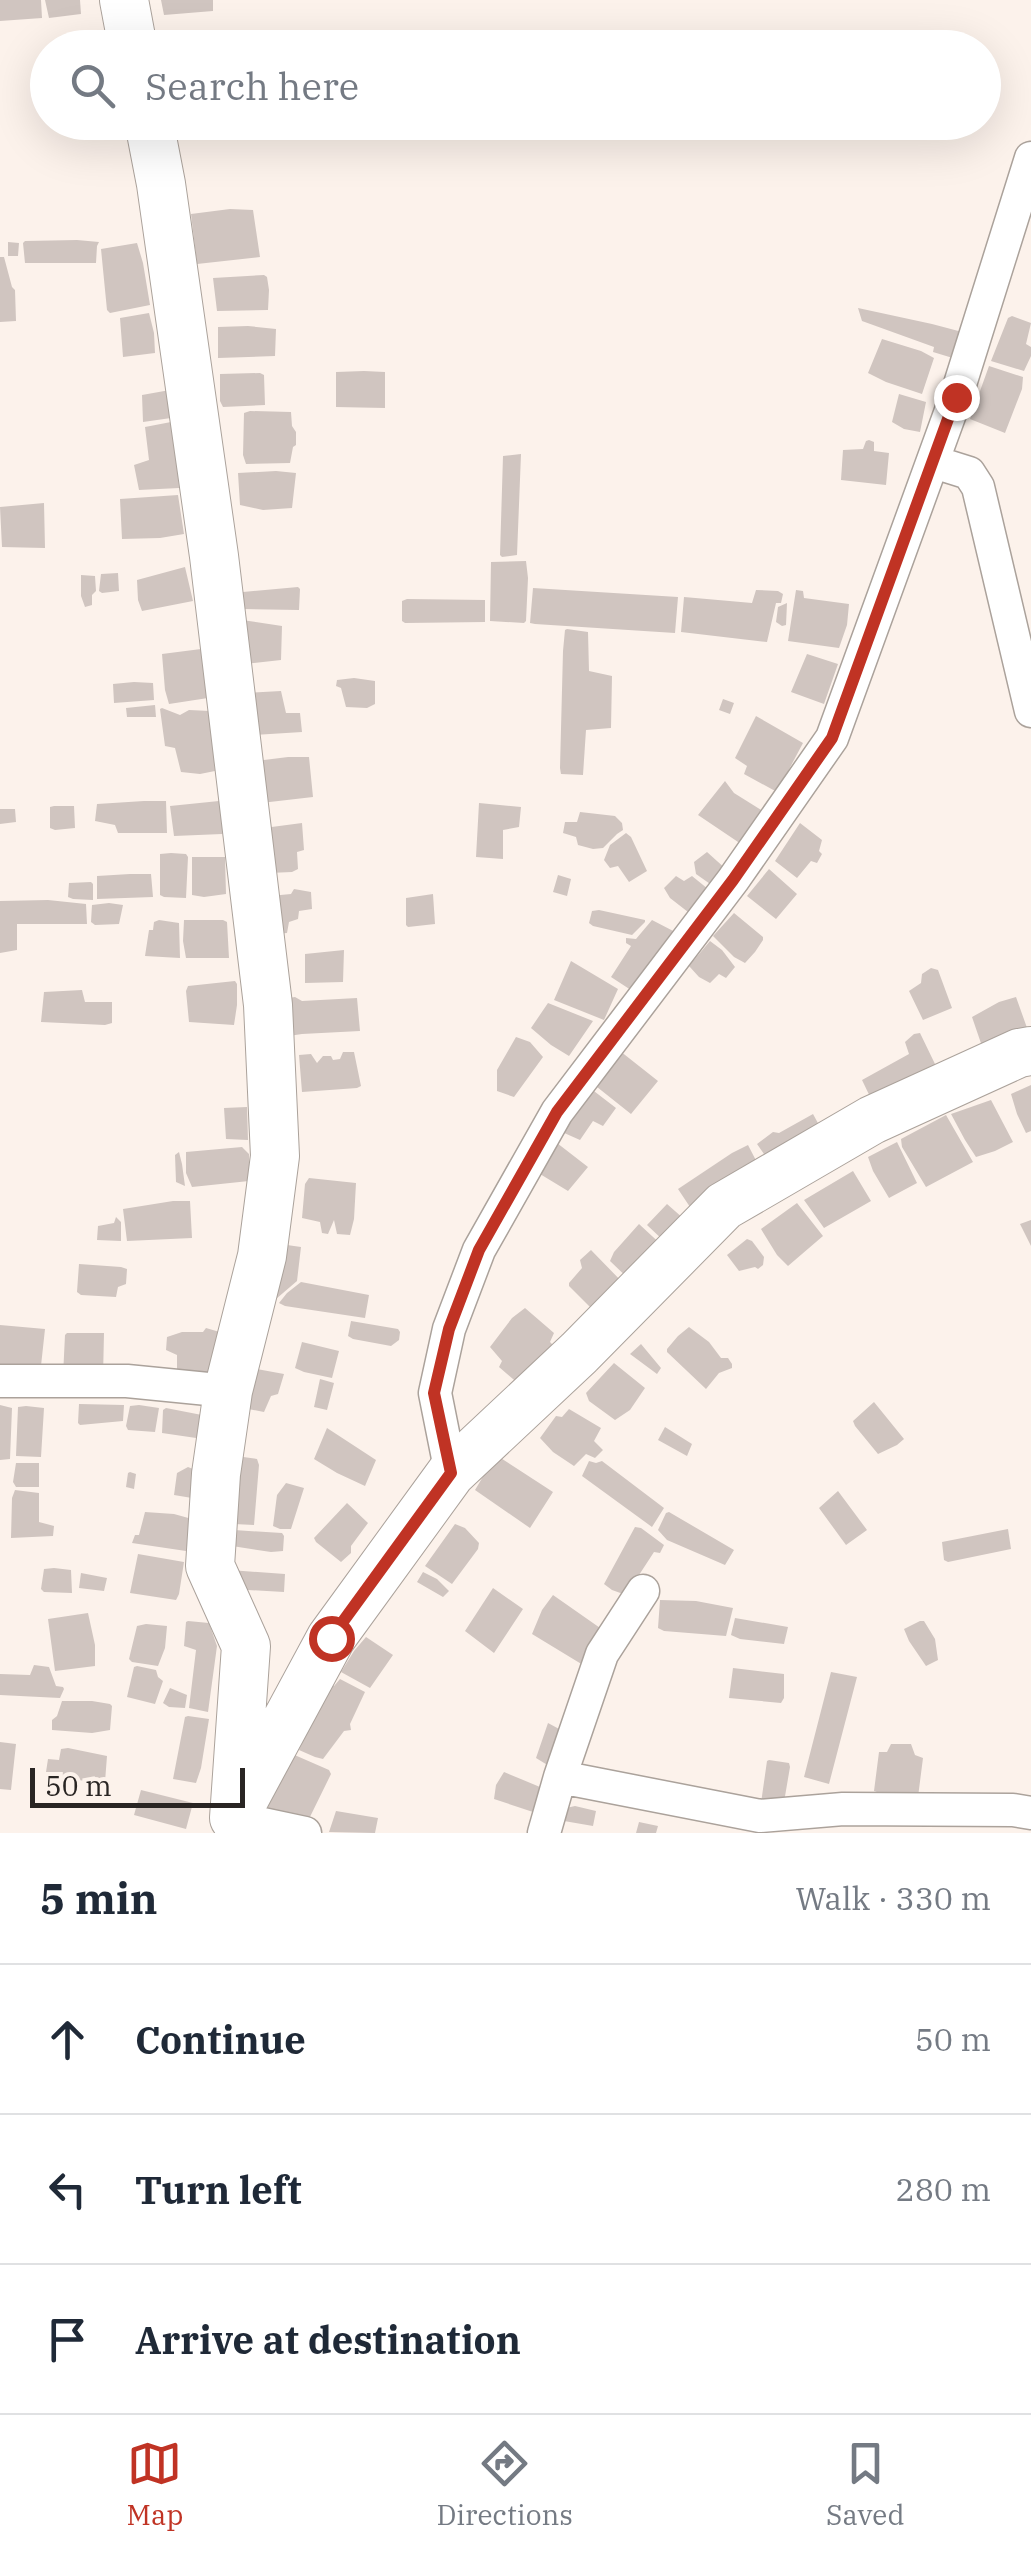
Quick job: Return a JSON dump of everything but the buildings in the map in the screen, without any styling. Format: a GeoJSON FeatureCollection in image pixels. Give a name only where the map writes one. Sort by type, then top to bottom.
{"type":"FeatureCollection","features":[{"type":"Feature","properties":{"kind":"street"},"geometry":{"type":"LineString","coordinates":[[124,0],[130,30]]}},
{"type":"Feature","properties":{"kind":"street"},"geometry":{"type":"LineString","coordinates":[[152,140],[214,556],[268,1004],[276,1156],[262,1256],[228,1390],[216,1474],[210,1566],[246,1646],[233,1826]]}},
{"type":"Feature","properties":{"kind":"street"},"geometry":{"type":"LineString","coordinates":[[451,1473],[434,1393],[449,1329],[479,1250],[557,1112],[733,880],[832,738],[934,462],[1031,158]]}},
{"type":"Feature","properties":{"kind":"street"},"geometry":{"type":"LineString","coordinates":[[934,462],[969,473],[978,486],[1031,711]]}},
{"type":"Feature","properties":{"kind":"street"},"geometry":{"type":"LineString","coordinates":[[233,1826],[331,1638],[451,1473],[579,1353],[724,1206],[872,1120],[1031,1051]]}},
{"type":"Feature","properties":{"kind":"street"},"geometry":{"type":"LineString","coordinates":[[0,1381],[127,1381],[228,1390]]}},
{"type":"Feature","properties":{"kind":"street"},"geometry":{"type":"LineString","coordinates":[[544,1833],[602,1654],[643,1591]]}},
{"type":"Feature","properties":{"kind":"street"},"geometry":{"type":"LineString","coordinates":[[560,1777],[760,1816],[843,1808],[1013,1810],[1031,1814]]}},
{"type":"Feature","properties":{"kind":"street"},"geometry":{"type":"LineString","coordinates":[[233,1826],[305,1833]]}},
{"type":"Feature","properties":{"kind":"route"},"geometry":{"type":"LineString","coordinates":[[331,1638],[451,1473],[434,1393],[449,1329],[479,1250],[557,1112],[733,880],[832,738],[956,397]]}}]}
